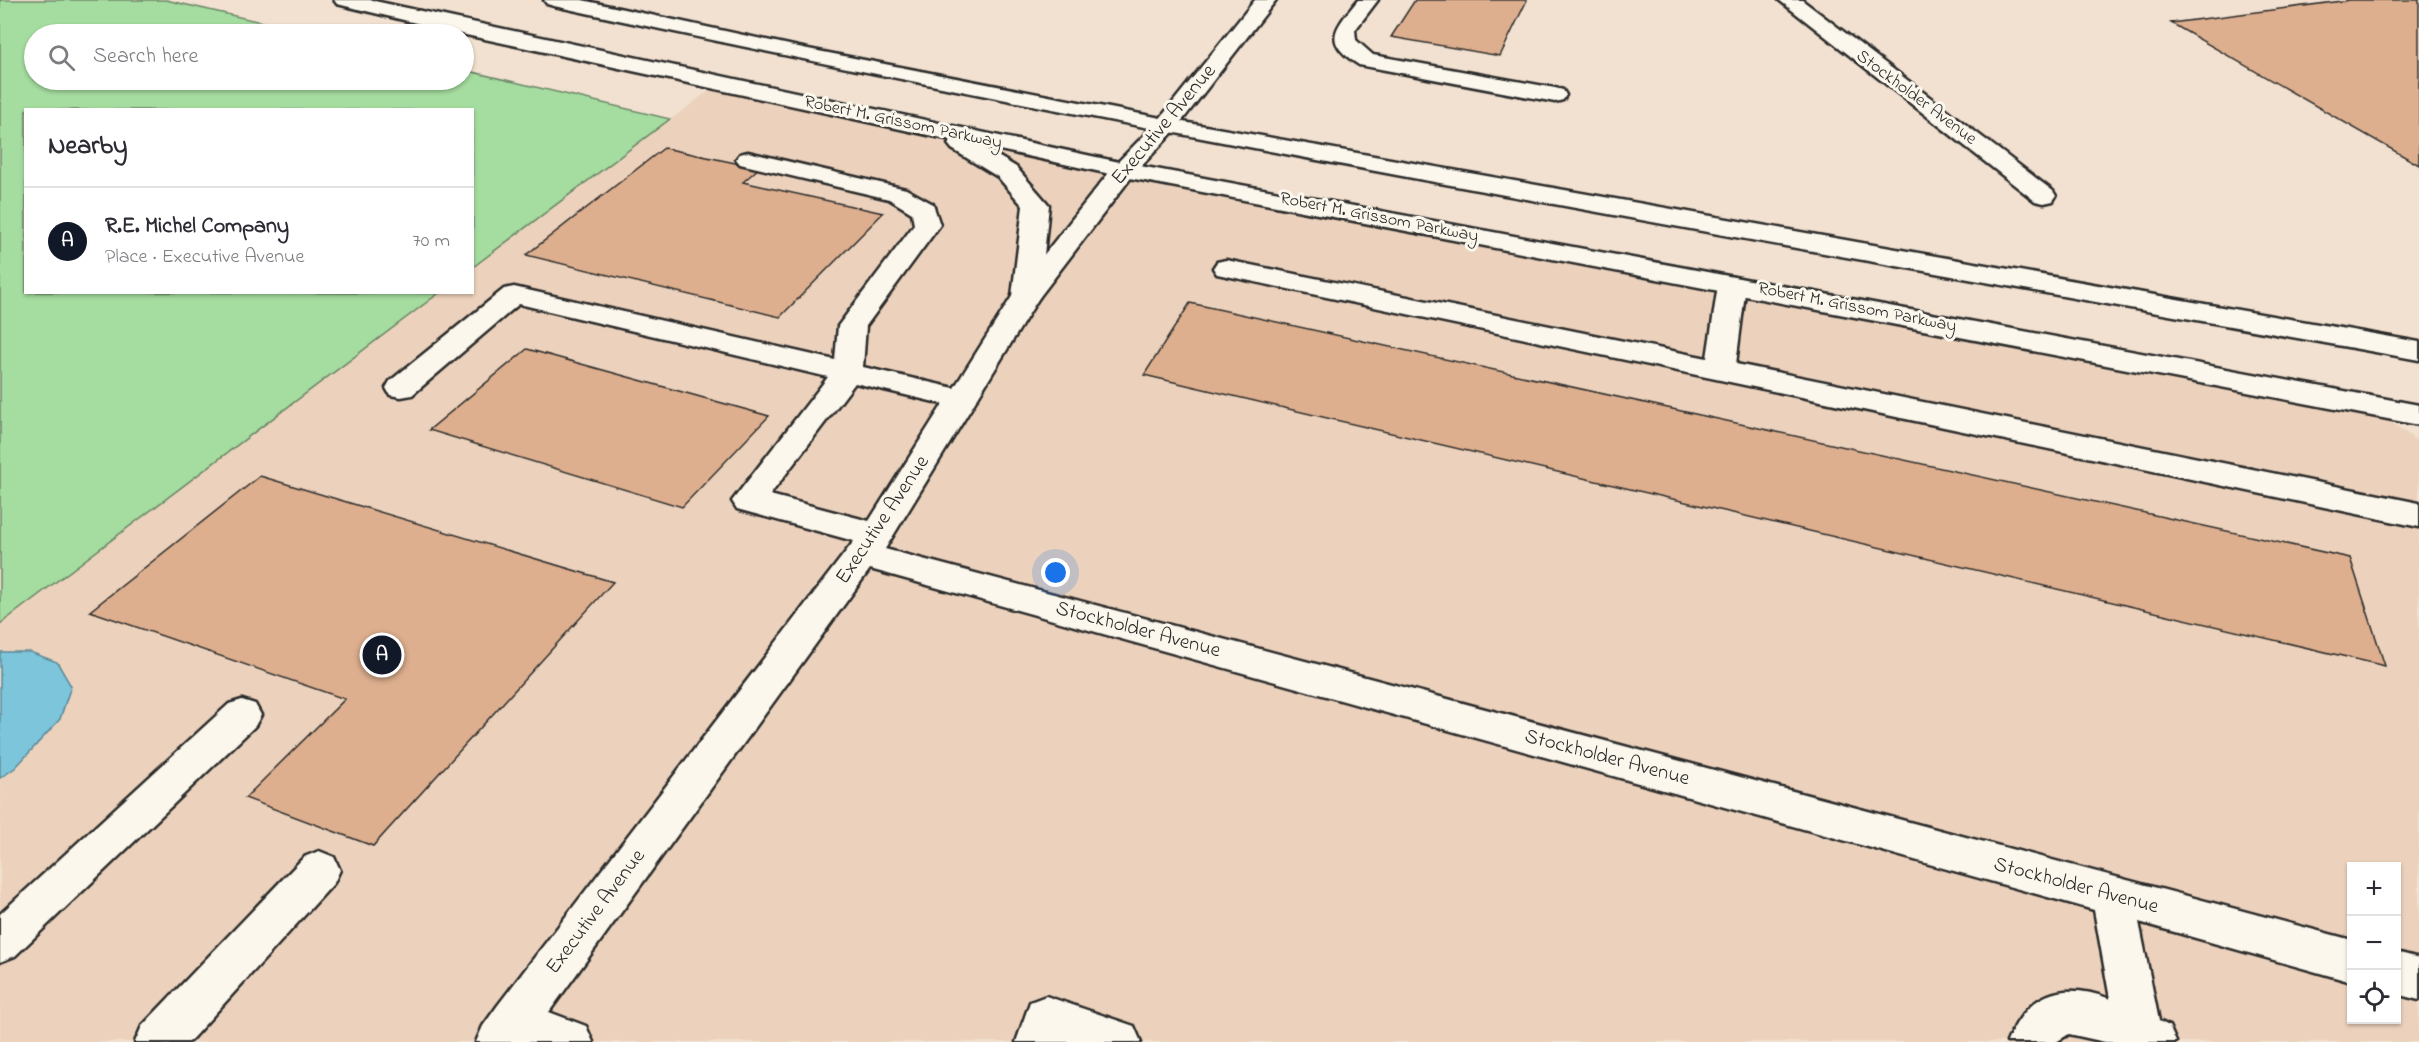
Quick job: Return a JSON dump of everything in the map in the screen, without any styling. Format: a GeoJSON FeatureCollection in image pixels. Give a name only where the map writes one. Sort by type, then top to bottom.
{"type":"FeatureCollection","features":[{"type":"Feature","properties":{"kind":"main road","name":"Robert M. Grissom Parkway"},"geometry":{"type":"LineString","coordinates":[[344,0],[446,24]]}},
{"type":"Feature","properties":{"kind":"main road"},"geometry":{"type":"LineString","coordinates":[[554,0],[802,54],[1166,126],[2419,351]]}},
{"type":"Feature","properties":{"kind":"main road","name":"Executive Avenue"},"geometry":{"type":"LineString","coordinates":[[507,1032],[870,545],[1026,296],[1124,170],[1166,126],[1266,0]]}},
{"type":"Feature","properties":{"kind":"main road","name":"Stockholder Avenue"},"geometry":{"type":"LineString","coordinates":[[1789,0],[2044,196]]}},
{"type":"Feature","properties":{"kind":"main road"},"geometry":{"type":"LineString","coordinates":[[1359,1],[1345,30],[1345,41],[1354,52],[1367,60],[1555,95]]}},
{"type":"Feature","properties":{"kind":"main road","name":"Robert M. Grissom Parkway"},"geometry":{"type":"LineString","coordinates":[[474,30],[1124,170],[2419,415]]}},
{"type":"Feature","properties":{"kind":"main road"},"geometry":{"type":"LineString","coordinates":[[938,131],[1007,172],[1036,205],[1026,296]]}},
{"type":"Feature","properties":{"kind":"main road"},"geometry":{"type":"LineString","coordinates":[[748,159],[897,194],[924,209],[927,225],[852,326],[848,372]]}},
{"type":"Feature","properties":{"kind":"main road"},"geometry":{"type":"LineString","coordinates":[[1226,268],[2419,516]]}},
{"type":"Feature","properties":{"kind":"main road"},"geometry":{"type":"LineString","coordinates":[[1720,371],[1732,285]]}},
{"type":"Feature","properties":{"kind":"main road"},"geometry":{"type":"LineString","coordinates":[[400,388],[514,295],[962,399]]}},
{"type":"Feature","properties":{"kind":"main road","name":"Stockholder Avenue"},"geometry":{"type":"LineString","coordinates":[[848,372],[748,501],[870,545],[2112,896],[2347,960]]}},
{"type":"Feature","properties":{"kind":"main road"},"geometry":{"type":"LineString","coordinates":[[0,942],[242,715]]}},
{"type":"Feature","properties":{"kind":"main road"},"geometry":{"type":"LineString","coordinates":[[158,1042],[319,870]]}},
{"type":"Feature","properties":{"kind":"main road"},"geometry":{"type":"LineString","coordinates":[[2112,896],[2146,1039]]}},
{"type":"Feature","properties":{"kind":"main road"},"geometry":{"type":"LineString","coordinates":[[2401,974],[2419,979]]}},
{"type":"Feature","properties":{"kind":"main road"},"geometry":{"type":"LineString","coordinates":[[2030,1042],[2036,1029],[2060,1012],[2093,1014],[2146,1039]]}},
{"type":"Feature","properties":{"kind":"main road"},"geometry":{"type":"LineString","coordinates":[[1039,1042],[1046,1018],[1118,1042]]}},
{"type":"Feature","properties":{"kind":"main road"},"geometry":{"type":"LineString","coordinates":[[507,1032],[570,1042]]}},
{"type":"Feature","properties":{"kind":"shaded area"},"geometry":{"type":"Polygon","coordinates":[[[718,84],[2371,406],[2419,443],[2419,1042],[0,1042],[0,624],[438,294],[474,294],[474,266],[718,84]]]}},
{"type":"Feature","properties":{"kind":"green space"},"geometry":{"type":"Polygon","coordinates":[[[0,0],[166,0],[270,24],[24,24],[24,90],[474,90],[474,72],[670,119],[474,266],[474,108],[24,108],[24,294],[438,294],[0,624],[0,0]]]}},
{"type":"Feature","properties":{"kind":"water"},"geometry":{"type":"Polygon","coordinates":[[[0,652],[30,652],[57,662],[71,686],[60,719],[15,768],[0,778],[0,652]]]}},
{"type":"Feature","properties":{"kind":"building"},"geometry":{"type":"Polygon","coordinates":[[[1415,0],[1527,0],[1500,56],[1391,37],[1415,0]]]}},
{"type":"Feature","properties":{"kind":"building"},"geometry":{"type":"Polygon","coordinates":[[[2350,0],[2419,0],[2419,165],[2171,23],[2350,0]]]}},
{"type":"Feature","properties":{"kind":"building"},"geometry":{"type":"Polygon","coordinates":[[[664,148],[759,168],[743,182],[883,213],[780,317],[526,255],[664,148]]]}},
{"type":"Feature","properties":{"kind":"building"},"geometry":{"type":"Polygon","coordinates":[[[1190,303],[2350,558],[2385,666],[1144,375],[1190,303]]]}},
{"type":"Feature","properties":{"kind":"building"},"geometry":{"type":"Polygon","coordinates":[[[527,349],[769,416],[682,507],[429,430],[527,349]]]}},
{"type":"Feature","properties":{"kind":"building"},"geometry":{"type":"Polygon","coordinates":[[[260,476],[613,582],[373,846],[245,798],[345,699],[90,611],[260,476]]]}},
{"type":"Feature","properties":{"kind":"place","name":"R.E. Michel Company"},"geometry":{"type":"Point","coordinates":[382,655]}}]}
